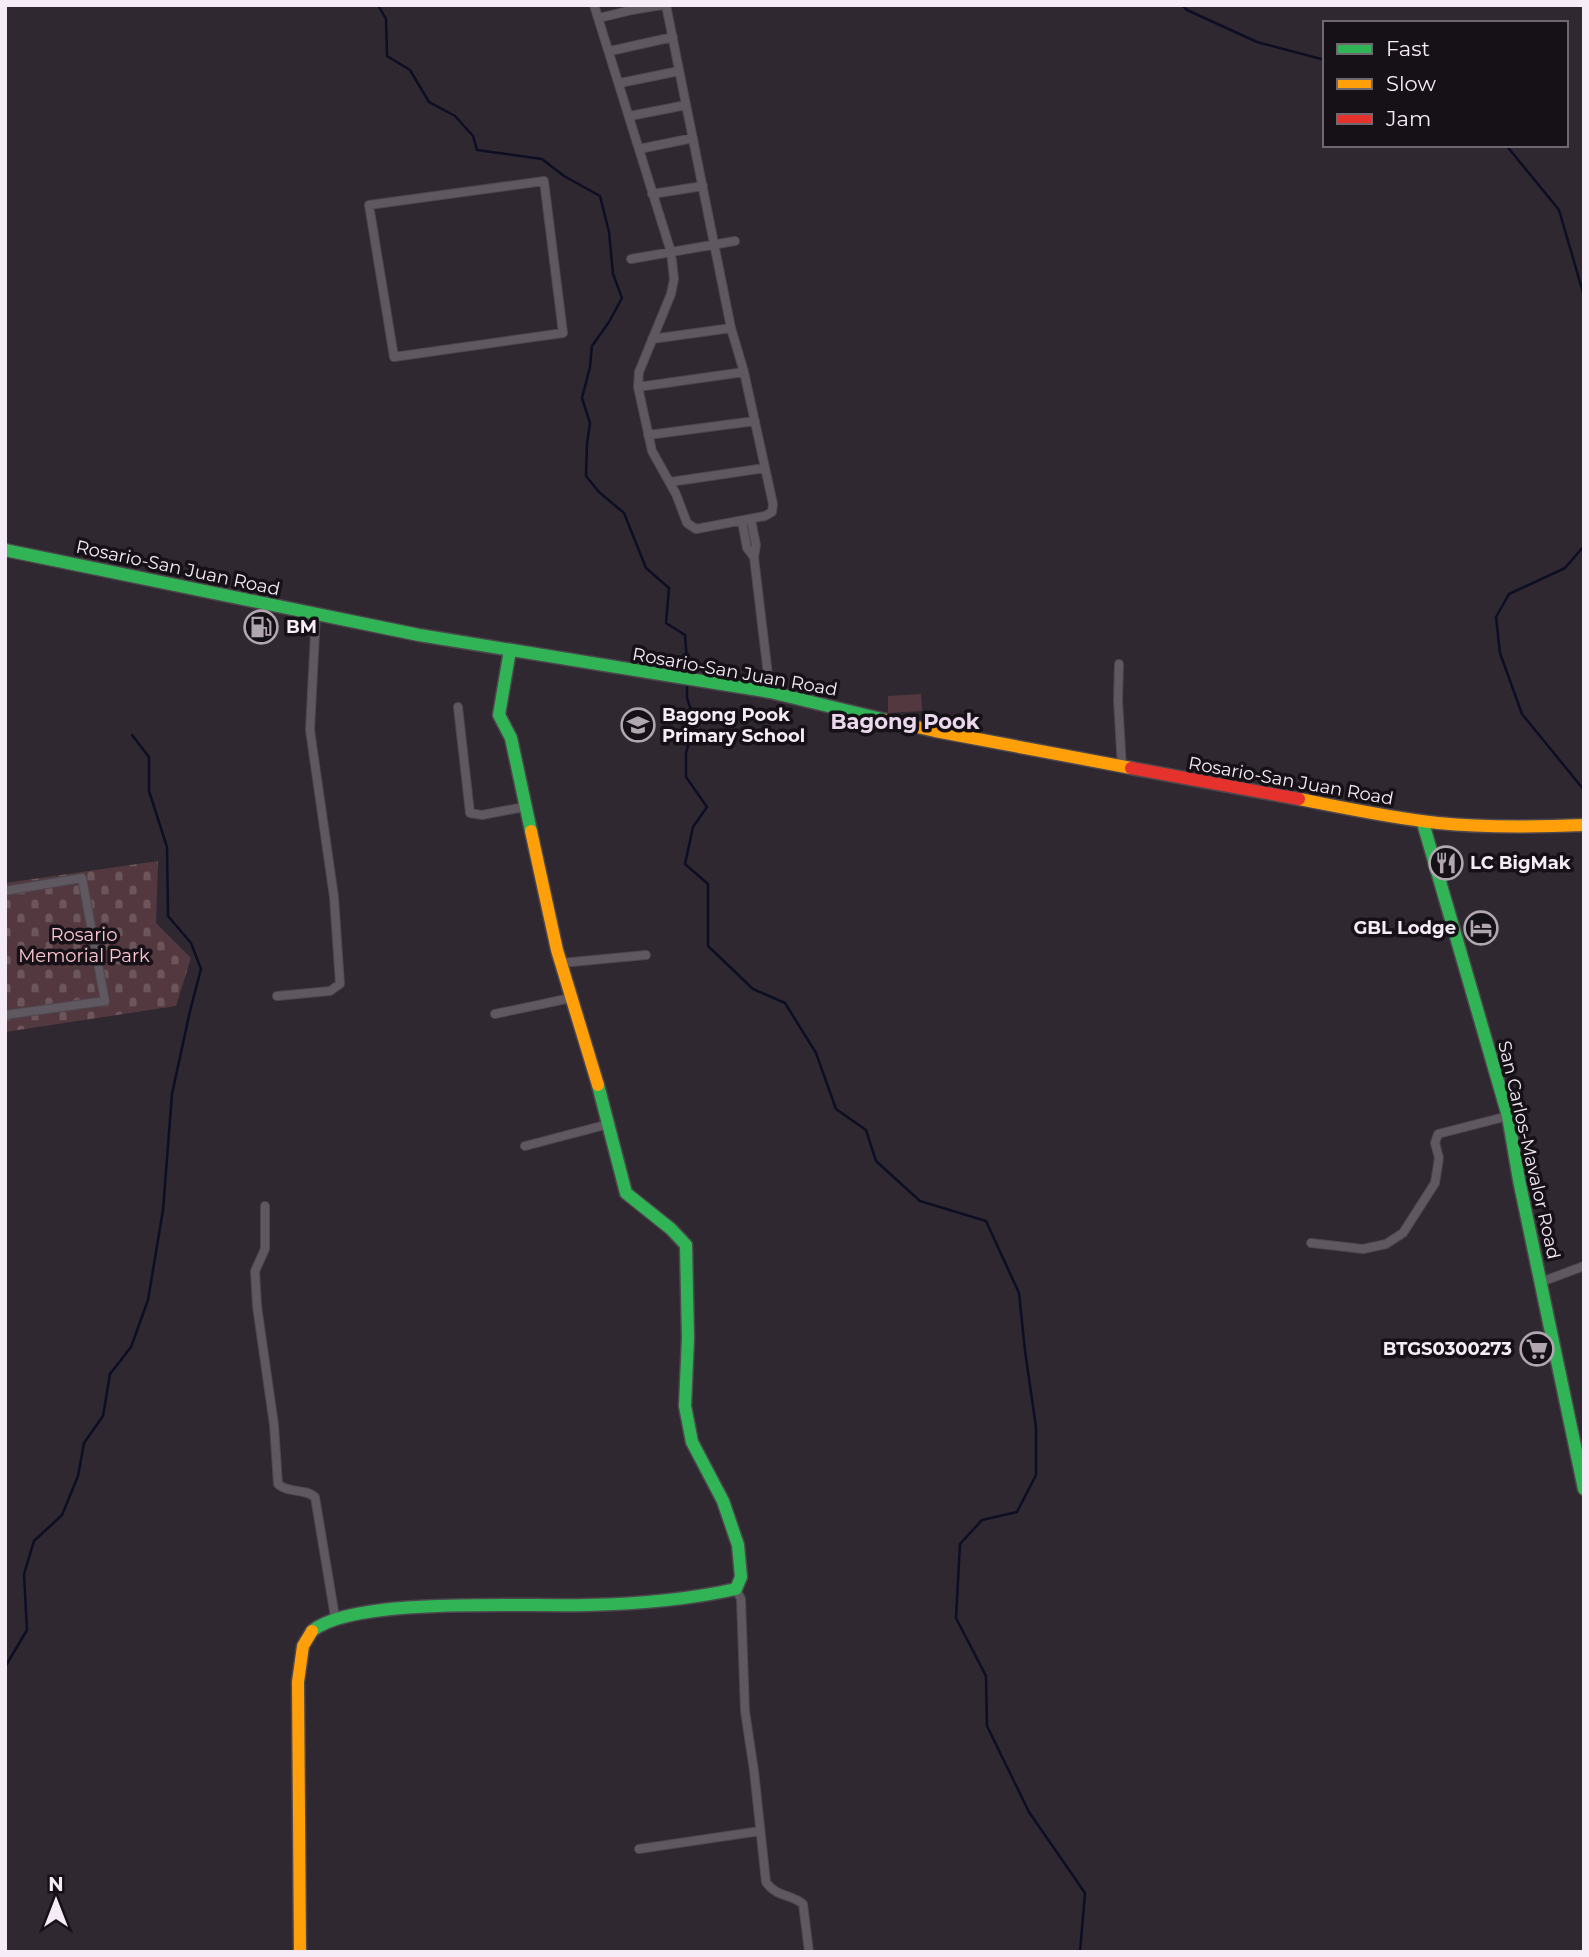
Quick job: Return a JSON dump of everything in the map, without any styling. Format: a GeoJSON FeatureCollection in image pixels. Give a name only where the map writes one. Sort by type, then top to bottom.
{"type":"FeatureCollection","features":[{"type":"Feature","properties":{"kind":"street"},"geometry":{"type":"LineString","coordinates":[[594,5],[671,252],[674,279],[671,294],[639,372],[638,387],[655,458],[670,482],[691,527],[696,529],[765,516],[772,512],[773,504],[744,372],[731,328],[716,244],[664,5],[631,7],[599,18]]}},
{"type":"Feature","properties":{"kind":"street"},"geometry":{"type":"LineString","coordinates":[[610,51],[673,37]]}},
{"type":"Feature","properties":{"kind":"street"},"geometry":{"type":"LineString","coordinates":[[620,83],[679,71]]}},
{"type":"Feature","properties":{"kind":"street"},"geometry":{"type":"LineString","coordinates":[[630,116],[686,105]]}},
{"type":"Feature","properties":{"kind":"street"},"geometry":{"type":"LineString","coordinates":[[639,149],[693,138]]}},
{"type":"Feature","properties":{"kind":"street"},"geometry":{"type":"LineString","coordinates":[[544,181],[563,333],[394,357],[369,205],[544,181]]}},
{"type":"Feature","properties":{"kind":"street"},"geometry":{"type":"LineString","coordinates":[[652,194],[703,186]]}},
{"type":"Feature","properties":{"kind":"street"},"geometry":{"type":"LineString","coordinates":[[631,259],[735,241]]}},
{"type":"Feature","properties":{"kind":"street"},"geometry":{"type":"LineString","coordinates":[[652,339],[731,328]]}},
{"type":"Feature","properties":{"kind":"street"},"geometry":{"type":"LineString","coordinates":[[638,387],[744,372]]}},
{"type":"Feature","properties":{"kind":"street"},"geometry":{"type":"LineString","coordinates":[[648,435],[755,421]]}},
{"type":"Feature","properties":{"kind":"street"},"geometry":{"type":"LineString","coordinates":[[670,482],[765,468]]}},
{"type":"Feature","properties":{"kind":"street"},"geometry":{"type":"LineString","coordinates":[[746,521],[756,545],[754,557],[770,692]]}},
{"type":"Feature","properties":{"kind":"street","name":"Rosario-San Juan Road"},"geometry":{"type":"LineString","coordinates":[[5,550],[316,614],[510,650],[770,692],[935,732],[1423,823],[1531,828],[1584,825]]}},
{"type":"Feature","properties":{"kind":"street"},"geometry":{"type":"LineString","coordinates":[[277,996],[330,991],[340,984],[334,897],[310,730],[316,614]]}},
{"type":"Feature","properties":{"kind":"street"},"geometry":{"type":"LineString","coordinates":[[510,650],[499,715],[511,738],[524,807],[561,963],[609,1124],[626,1193],[671,1228],[686,1245],[688,1338],[685,1406],[692,1442],[723,1501],[738,1545],[741,1577],[736,1589],[741,1599],[745,1711],[766,1882],[772,1891],[782,1896],[795,1897],[803,1904],[809,1952]]}},
{"type":"Feature","properties":{"kind":"street"},"geometry":{"type":"LineString","coordinates":[[1119,664],[1122,768]]}},
{"type":"Feature","properties":{"kind":"street"},"geometry":{"type":"LineString","coordinates":[[458,707],[470,813],[482,815],[524,807]]}},
{"type":"Feature","properties":{"kind":"street","name":"San Carlos-Mavalor Road"},"geometry":{"type":"LineString","coordinates":[[1423,823],[1508,1116],[1584,1489]]}},
{"type":"Feature","properties":{"kind":"street"},"geometry":{"type":"LineString","coordinates":[[5,891],[82,878],[105,1001],[5,1015]]}},
{"type":"Feature","properties":{"kind":"street"},"geometry":{"type":"LineString","coordinates":[[561,963],[646,954]]}},
{"type":"Feature","properties":{"kind":"street"},"geometry":{"type":"LineString","coordinates":[[495,1014],[571,998]]}},
{"type":"Feature","properties":{"kind":"street"},"geometry":{"type":"LineString","coordinates":[[1311,1243],[1363,1249],[1386,1244],[1403,1233],[1435,1183],[1439,1158],[1435,1143],[1438,1134],[1508,1116]]}},
{"type":"Feature","properties":{"kind":"street"},"geometry":{"type":"LineString","coordinates":[[525,1146],[609,1124]]}},
{"type":"Feature","properties":{"kind":"street"},"geometry":{"type":"LineString","coordinates":[[265,1206],[265,1249],[255,1271],[257,1306],[275,1425],[278,1484],[284,1489],[310,1492],[316,1497],[335,1617]]}},
{"type":"Feature","properties":{"kind":"street"},"geometry":{"type":"LineString","coordinates":[[1541,1282],[1584,1266]]}},
{"type":"Feature","properties":{"kind":"street"},"geometry":{"type":"LineString","coordinates":[[300,1952],[298,1682],[300,1655],[305,1640],[314,1627],[335,1617],[423,1607],[590,1605],[736,1589]]}},
{"type":"Feature","properties":{"kind":"street"},"geometry":{"type":"LineString","coordinates":[[639,1849],[760,1831]]}},
{"type":"Feature","properties":{"kind":"green space"},"geometry":{"type":"Polygon","coordinates":[[[921,694],[922,711],[888,713],[888,696],[921,694]]]}},
{"type":"Feature","properties":{"kind":"green space","name":"Rosario Memorial Park"},"geometry":{"type":"Polygon","coordinates":[[[158,861],[156,923],[191,958],[176,1006],[5,1032],[5,883],[158,861]]]}},
{"type":"Feature","properties":{"kind":"waterway"},"geometry":{"type":"LineString","coordinates":[[378,5],[386,19],[387,56],[410,70],[429,102],[455,116],[473,136],[477,150],[542,159],[564,176],[600,196],[609,232],[613,274],[622,298],[592,346],[582,398],[590,423],[586,476],[599,492],[624,513],[646,568],[669,588],[666,623],[685,635],[688,675]]}},
{"type":"Feature","properties":{"kind":"waterway"},"geometry":{"type":"LineString","coordinates":[[1182,5],[1187,10],[1257,42],[1323,59]]}},
{"type":"Feature","properties":{"kind":"waterway"},"geometry":{"type":"LineString","coordinates":[[1508,147],[1559,210],[1584,296]]}},
{"type":"Feature","properties":{"kind":"waterway"},"geometry":{"type":"LineString","coordinates":[[1584,546],[1565,568],[1509,594],[1496,617],[1500,653],[1522,714],[1584,790]]}},
{"type":"Feature","properties":{"kind":"waterway"},"geometry":{"type":"LineString","coordinates":[[687,685],[687,698],[695,722],[686,753],[686,777],[707,807],[693,827],[685,864],[708,884],[708,946],[753,989],[785,1003],[816,1053],[836,1109],[866,1130],[876,1161],[920,1201],[986,1221],[1019,1293],[1036,1427],[1036,1475],[1017,1512],[982,1520],[960,1544],[956,1618],[986,1676],[987,1726],[1029,1812],[1085,1893],[1080,1952]]}},
{"type":"Feature","properties":{"kind":"waterway"},"geometry":{"type":"LineString","coordinates":[[5,1667],[27,1630],[24,1574],[34,1541],[62,1515],[78,1476],[84,1443],[103,1416],[110,1374],[131,1347],[148,1300],[163,1210],[172,1094],[201,969],[191,943],[168,916],[167,847],[149,791],[149,757],[132,735]]}},
{"type":"Feature","properties":{"kind":"traffic: fast"},"geometry":{"type":"LineString","coordinates":[[5,550],[419,635],[770,692],[886,720]]}},
{"type":"Feature","properties":{"kind":"traffic: fast"},"geometry":{"type":"LineString","coordinates":[[510,650],[499,715],[511,738],[531,831]]}},
{"type":"Feature","properties":{"kind":"traffic: fast"},"geometry":{"type":"LineString","coordinates":[[1423,823],[1508,1116],[1584,1489]]}},
{"type":"Feature","properties":{"kind":"traffic: fast"},"geometry":{"type":"LineString","coordinates":[[312,1631],[333,1620],[364,1612],[402,1608],[623,1603],[681,1598],[736,1589],[741,1577],[738,1545],[723,1501],[692,1442],[685,1406],[688,1338],[686,1245],[671,1229],[626,1193],[598,1085]]}},
{"type":"Feature","properties":{"kind":"traffic: slow"},"geometry":{"type":"LineString","coordinates":[[886,720],[1131,768]]}},
{"type":"Feature","properties":{"kind":"traffic: slow"},"geometry":{"type":"LineString","coordinates":[[1299,799],[1385,816],[1438,823],[1511,827],[1584,825]]}},
{"type":"Feature","properties":{"kind":"traffic: slow"},"geometry":{"type":"LineString","coordinates":[[531,831],[557,950],[598,1085]]}},
{"type":"Feature","properties":{"kind":"traffic: slow"},"geometry":{"type":"LineString","coordinates":[[300,1952],[298,1682],[303,1646],[312,1631]]}},
{"type":"Feature","properties":{"kind":"traffic: jam"},"geometry":{"type":"LineString","coordinates":[[1131,768],[1299,799]]}},
{"type":"Feature","properties":{"kind":"place","name":"BM"},"geometry":{"type":"Point","coordinates":[261,627]}},
{"type":"Feature","properties":{"kind":"place","name":"Bagong Pook Primary School"},"geometry":{"type":"Point","coordinates":[638,725]}},
{"type":"Feature","properties":{"kind":"place","name":"LC BigMak"},"geometry":{"type":"Point","coordinates":[1446,863]}},
{"type":"Feature","properties":{"kind":"place","name":"GBL Lodge"},"geometry":{"type":"Point","coordinates":[1481,928]}},
{"type":"Feature","properties":{"kind":"place","name":"BTGS0300273"},"geometry":{"type":"Point","coordinates":[1537,1349]}},
{"type":"Feature","properties":{"kind":"district","name":"Bagong Pook"},"geometry":{"type":"Point","coordinates":[905,722]}}]}
